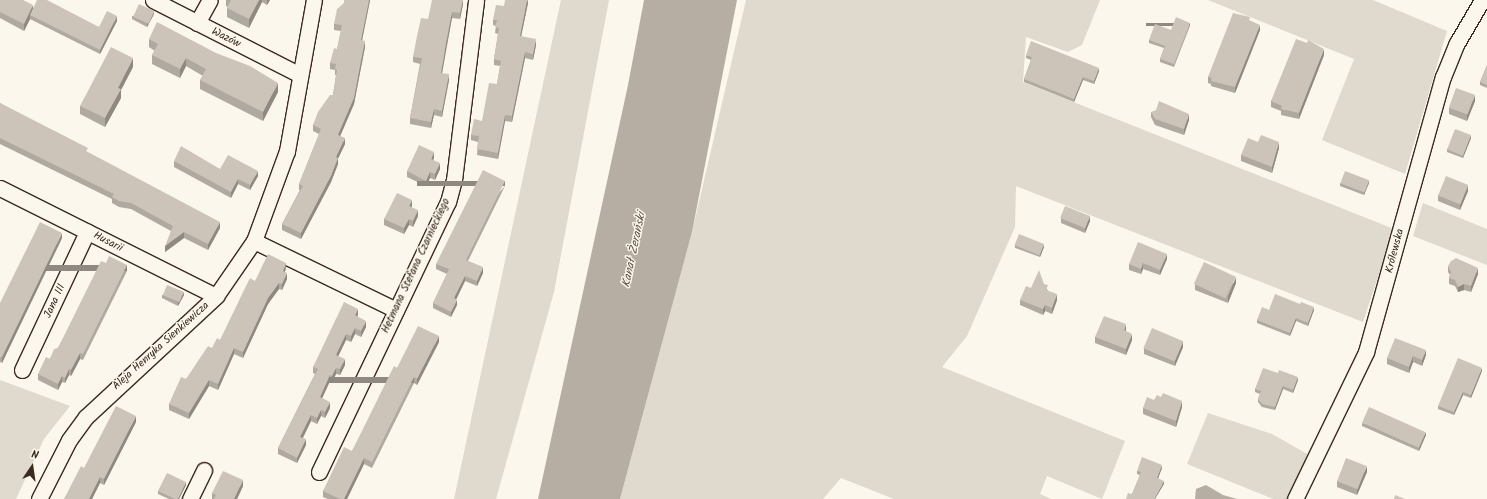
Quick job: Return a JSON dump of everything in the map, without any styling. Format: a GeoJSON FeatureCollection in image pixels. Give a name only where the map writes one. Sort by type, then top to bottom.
{"type":"FeatureCollection","features":[{"type":"Feature","properties":{"kind":"street","name":"Wazów"},"geometry":{"type":"LineString","coordinates":[[153,0],[300,75]]}},
{"type":"Feature","properties":{"kind":"street"},"geometry":{"type":"LineString","coordinates":[[197,23],[210,0]]}},
{"type":"Feature","properties":{"kind":"street","name":"Aleja Henryka Sienkiewicza"},"geometry":{"type":"LineString","coordinates":[[39,499],[69,440],[86,417],[216,296],[254,241],[287,152],[314,0]]}},
{"type":"Feature","properties":{"kind":"street","name":"Hetmana Stefana Czarnieckiego"},"geometry":{"type":"LineString","coordinates":[[319,472],[448,202],[454,180],[476,0]]}},
{"type":"Feature","properties":{"kind":"street","name":"Królewska"},"geometry":{"type":"LineString","coordinates":[[1295,499],[1366,352],[1444,77],[1457,43],[1482,0]]}},
{"type":"Feature","properties":{"kind":"street","name":"Husarii"},"geometry":{"type":"LineString","coordinates":[[0,188],[216,296]]}},
{"type":"Feature","properties":{"kind":"street","name":"Jana III"},"geometry":{"type":"LineString","coordinates":[[22,370],[87,232]]}},
{"type":"Feature","properties":{"kind":"street"},"geometry":{"type":"LineString","coordinates":[[254,241],[396,310]]}},
{"type":"Feature","properties":{"kind":"street"},"geometry":{"type":"LineString","coordinates":[[190,499],[204,470]]}},
{"type":"Feature","properties":{"kind":"shaded area"},"geometry":{"type":"Polygon","coordinates":[[[561,0],[609,0],[554,292],[496,499],[454,499],[561,0]]]}},
{"type":"Feature","properties":{"kind":"shaded area"},"geometry":{"type":"Polygon","coordinates":[[[746,0],[1100,0],[1082,45],[1068,52],[1026,37],[1023,82],[1394,229],[1363,322],[1016,186],[1015,227],[967,336],[942,367],[1125,441],[1102,499],[1047,476],[1040,494],[1051,499],[894,499],[841,478],[823,499],[620,499],[692,232],[746,0]]]}},
{"type":"Feature","properties":{"kind":"shaded area"},"geometry":{"type":"Polygon","coordinates":[[[1208,0],[1373,0],[1447,31],[1405,174],[1322,140],[1354,59],[1208,0]]]}},
{"type":"Feature","properties":{"kind":"shaded area"},"geometry":{"type":"Polygon","coordinates":[[[1423,203],[1487,229],[1487,265],[1413,236],[1423,203]]]}},
{"type":"Feature","properties":{"kind":"shaded area"},"geometry":{"type":"Polygon","coordinates":[[[0,380],[70,406],[44,439],[16,499],[0,499],[0,380]]]}},
{"type":"Feature","properties":{"kind":"shaded area"},"geometry":{"type":"Polygon","coordinates":[[[1208,413],[1272,434],[1309,455],[1286,499],[1273,499],[1187,464],[1208,413]]]}},
{"type":"Feature","properties":{"kind":"water","name":"Kanał Żerański"},"geometry":{"type":"Polygon","coordinates":[[[644,0],[737,0],[692,232],[620,499],[538,499],[628,85],[644,0]]]}},
{"type":"Feature","properties":{"kind":"water"},"geometry":{"type":"Polygon","coordinates":[[[1206,485],[1223,495],[1237,499],[1195,499],[1196,489],[1206,485]]]}},
{"type":"Feature","properties":{"kind":"building"},"geometry":{"type":"Polygon","coordinates":[[[0,0],[23,0],[33,5],[24,24],[0,12],[0,0]]]}},
{"type":"Feature","properties":{"kind":"building"},"geometry":{"type":"Polygon","coordinates":[[[37,0],[47,0],[99,27],[107,11],[117,16],[100,50],[30,15],[37,0]]]}},
{"type":"Feature","properties":{"kind":"building"},"geometry":{"type":"Polygon","coordinates":[[[231,0],[259,0],[249,19],[227,8],[231,0]]]}},
{"type":"Feature","properties":{"kind":"building"},"geometry":{"type":"Polygon","coordinates":[[[344,0],[369,0],[361,40],[365,41],[354,98],[338,135],[345,138],[336,157],[338,158],[331,176],[301,233],[282,224],[303,186],[299,184],[321,129],[313,125],[318,112],[330,95],[333,95],[337,70],[335,69],[336,64],[330,63],[334,48],[337,49],[342,25],[334,24],[337,9],[344,3],[344,0]]]}},
{"type":"Feature","properties":{"kind":"building"},"geometry":{"type":"Polygon","coordinates":[[[432,0],[463,0],[460,13],[452,12],[446,42],[441,73],[449,74],[442,111],[434,109],[431,122],[410,118],[422,58],[413,57],[421,18],[428,19],[432,0]]]}},
{"type":"Feature","properties":{"kind":"building"},"geometry":{"type":"Polygon","coordinates":[[[505,0],[527,0],[520,36],[536,39],[533,54],[525,52],[512,116],[505,115],[498,153],[477,149],[479,136],[471,135],[474,119],[482,121],[489,83],[497,84],[501,61],[494,59],[499,28],[495,27],[497,20],[493,20],[496,5],[504,6],[505,0]]]}},
{"type":"Feature","properties":{"kind":"building"},"geometry":{"type":"Polygon","coordinates":[[[139,4],[154,11],[148,24],[133,17],[139,4]]]}},
{"type":"Feature","properties":{"kind":"building"},"geometry":{"type":"Polygon","coordinates":[[[1233,13],[1250,17],[1249,20],[1260,25],[1235,87],[1211,81],[1212,78],[1208,77],[1233,13]]]}},
{"type":"Feature","properties":{"kind":"building"},"geometry":{"type":"Polygon","coordinates":[[[1176,17],[1190,23],[1174,64],[1160,59],[1165,46],[1149,40],[1155,24],[1171,30],[1176,17]]]}},
{"type":"Feature","properties":{"kind":"building"},"geometry":{"type":"Polygon","coordinates":[[[157,22],[216,53],[250,66],[278,83],[263,112],[200,80],[206,69],[186,58],[180,69],[152,55],[158,44],[149,39],[157,22]]]}},
{"type":"Feature","properties":{"kind":"building"},"geometry":{"type":"Polygon","coordinates":[[[1296,39],[1307,43],[1308,40],[1324,49],[1299,113],[1281,109],[1282,106],[1271,101],[1296,39]]]}},
{"type":"Feature","properties":{"kind":"building"},"geometry":{"type":"Polygon","coordinates":[[[1031,41],[1099,68],[1094,81],[1083,77],[1074,99],[1024,79],[1032,57],[1026,55],[1031,41]]]}},
{"type":"Feature","properties":{"kind":"building"},"geometry":{"type":"Polygon","coordinates":[[[111,47],[133,58],[118,88],[121,89],[105,118],[80,106],[111,47]]]}},
{"type":"Feature","properties":{"kind":"building"},"geometry":{"type":"Polygon","coordinates":[[[1487,65],[1487,85],[1480,82],[1487,65]]]}},
{"type":"Feature","properties":{"kind":"building"},"geometry":{"type":"Polygon","coordinates":[[[1456,88],[1475,95],[1468,115],[1449,108],[1456,88]]]}},
{"type":"Feature","properties":{"kind":"building"},"geometry":{"type":"Polygon","coordinates":[[[1159,101],[1189,114],[1184,129],[1155,119],[1151,112],[1156,110],[1159,101]]]}},
{"type":"Feature","properties":{"kind":"building"},"geometry":{"type":"Polygon","coordinates":[[[0,103],[88,148],[86,151],[220,222],[208,244],[184,232],[165,246],[173,226],[131,203],[119,201],[112,197],[114,194],[0,138],[0,103]]]}},
{"type":"Feature","properties":{"kind":"building"},"geometry":{"type":"Polygon","coordinates":[[[1455,129],[1471,135],[1463,156],[1447,150],[1455,129]]]}},
{"type":"Feature","properties":{"kind":"building"},"geometry":{"type":"Polygon","coordinates":[[[1261,135],[1279,142],[1272,167],[1241,155],[1248,138],[1258,142],[1261,135]]]}},
{"type":"Feature","properties":{"kind":"building"},"geometry":{"type":"Polygon","coordinates":[[[419,145],[434,152],[431,159],[440,163],[435,174],[430,172],[426,181],[407,171],[419,145]]]}},
{"type":"Feature","properties":{"kind":"building"},"geometry":{"type":"Polygon","coordinates":[[[181,146],[220,169],[228,155],[258,171],[250,185],[238,179],[231,192],[174,161],[181,146]]]}},
{"type":"Feature","properties":{"kind":"building"},"geometry":{"type":"Polygon","coordinates":[[[483,170],[505,181],[466,260],[483,267],[477,281],[465,276],[454,298],[457,300],[451,312],[433,303],[449,269],[436,264],[483,170]]]}},
{"type":"Feature","properties":{"kind":"building"},"geometry":{"type":"Polygon","coordinates":[[[1345,171],[1369,180],[1365,192],[1340,183],[1345,171]]]}},
{"type":"Feature","properties":{"kind":"building"},"geometry":{"type":"Polygon","coordinates":[[[1446,176],[1468,185],[1460,204],[1438,195],[1446,176]]]}},
{"type":"Feature","properties":{"kind":"building"},"geometry":{"type":"Polygon","coordinates":[[[397,193],[412,200],[409,206],[418,210],[413,221],[409,219],[404,228],[384,219],[397,193]]]}},
{"type":"Feature","properties":{"kind":"building"},"geometry":{"type":"Polygon","coordinates":[[[1065,206],[1090,216],[1085,228],[1060,218],[1065,206]]]}},
{"type":"Feature","properties":{"kind":"building"},"geometry":{"type":"Polygon","coordinates":[[[40,222],[62,233],[2,357],[0,357],[0,303],[40,222]]]}},
{"type":"Feature","properties":{"kind":"building"},"geometry":{"type":"Polygon","coordinates":[[[1019,234],[1044,244],[1040,255],[1015,245],[1019,234]]]}},
{"type":"Feature","properties":{"kind":"building"},"geometry":{"type":"Polygon","coordinates":[[[1138,242],[1167,254],[1160,270],[1143,263],[1141,269],[1129,264],[1138,242]]]}},
{"type":"Feature","properties":{"kind":"building"},"geometry":{"type":"Polygon","coordinates":[[[268,254],[286,263],[283,271],[287,273],[282,284],[279,283],[268,298],[243,352],[234,348],[218,384],[209,380],[189,413],[169,404],[181,377],[186,379],[208,346],[212,348],[217,338],[220,340],[250,278],[255,281],[268,254]]]}},
{"type":"Feature","properties":{"kind":"building"},"geometry":{"type":"Polygon","coordinates":[[[109,256],[127,265],[83,354],[80,353],[71,370],[69,369],[65,378],[62,376],[58,384],[38,374],[46,357],[50,359],[54,349],[58,348],[101,261],[106,263],[109,256]]]}},
{"type":"Feature","properties":{"kind":"building"},"geometry":{"type":"Polygon","coordinates":[[[1456,258],[1478,268],[1471,286],[1464,284],[1458,287],[1455,280],[1449,278],[1451,272],[1448,266],[1451,261],[1456,258]]]}},
{"type":"Feature","properties":{"kind":"building"},"geometry":{"type":"Polygon","coordinates":[[[1204,262],[1236,277],[1226,299],[1194,284],[1204,262]]]}},
{"type":"Feature","properties":{"kind":"building"},"geometry":{"type":"Polygon","coordinates":[[[1039,270],[1044,284],[1048,285],[1046,290],[1057,294],[1052,308],[1045,305],[1043,309],[1020,300],[1026,286],[1031,288],[1039,270]]]}},
{"type":"Feature","properties":{"kind":"building"},"geometry":{"type":"Polygon","coordinates":[[[167,285],[184,292],[180,302],[163,295],[167,285]]]}},
{"type":"Feature","properties":{"kind":"building"},"geometry":{"type":"Polygon","coordinates":[[[1275,294],[1300,304],[1301,302],[1314,307],[1308,323],[1296,318],[1290,333],[1257,320],[1262,307],[1269,310],[1275,294]]]}},
{"type":"Feature","properties":{"kind":"building"},"geometry":{"type":"Polygon","coordinates":[[[344,302],[358,309],[355,315],[366,321],[361,331],[355,328],[351,336],[346,334],[336,355],[345,359],[340,369],[336,368],[332,376],[330,375],[320,397],[330,402],[325,412],[321,410],[317,418],[311,415],[300,437],[306,439],[297,458],[278,448],[318,369],[313,367],[344,302]]]}},
{"type":"Feature","properties":{"kind":"building"},"geometry":{"type":"Polygon","coordinates":[[[1104,316],[1126,324],[1124,330],[1132,334],[1126,349],[1095,337],[1104,316]]]}},
{"type":"Feature","properties":{"kind":"building"},"geometry":{"type":"Polygon","coordinates":[[[418,326],[439,336],[417,379],[414,377],[372,462],[364,458],[344,499],[340,499],[323,491],[344,447],[352,451],[394,366],[397,368],[418,326]]]}},
{"type":"Feature","properties":{"kind":"building"},"geometry":{"type":"Polygon","coordinates":[[[1152,328],[1183,341],[1175,362],[1143,348],[1152,328]]]}},
{"type":"Feature","properties":{"kind":"building"},"geometry":{"type":"Polygon","coordinates":[[[1395,338],[1426,350],[1422,360],[1413,356],[1409,367],[1387,358],[1395,338]]]}},
{"type":"Feature","properties":{"kind":"building"},"geometry":{"type":"Polygon","coordinates":[[[1458,358],[1482,368],[1471,395],[1463,392],[1454,412],[1438,406],[1458,358]]]}},
{"type":"Feature","properties":{"kind":"building"},"geometry":{"type":"Polygon","coordinates":[[[1263,368],[1278,373],[1279,370],[1298,377],[1293,390],[1283,386],[1275,407],[1262,404],[1258,399],[1261,391],[1255,389],[1263,368]]]}},
{"type":"Feature","properties":{"kind":"building"},"geometry":{"type":"Polygon","coordinates":[[[1163,393],[1182,401],[1176,421],[1143,408],[1147,397],[1154,400],[1157,395],[1161,397],[1163,393]]]}},
{"type":"Feature","properties":{"kind":"building"},"geometry":{"type":"Polygon","coordinates":[[[116,406],[136,416],[104,479],[100,477],[89,499],[64,499],[81,466],[84,468],[116,406]]]}},
{"type":"Feature","properties":{"kind":"building"},"geometry":{"type":"Polygon","coordinates":[[[1369,407],[1426,432],[1419,448],[1362,423],[1369,407]]]}},
{"type":"Feature","properties":{"kind":"building"},"geometry":{"type":"Polygon","coordinates":[[[1142,457],[1162,465],[1157,478],[1164,481],[1154,499],[1126,499],[1128,493],[1132,494],[1141,472],[1137,471],[1142,457]]]}},
{"type":"Feature","properties":{"kind":"building"},"geometry":{"type":"Polygon","coordinates":[[[1346,458],[1367,466],[1358,489],[1337,481],[1346,458]]]}},
{"type":"Feature","properties":{"kind":"building"},"geometry":{"type":"Polygon","coordinates":[[[223,471],[243,480],[234,499],[214,499],[216,495],[212,493],[223,471]]]}},
{"type":"Feature","properties":{"kind":"building"},"geometry":{"type":"Polygon","coordinates":[[[167,473],[186,482],[178,499],[158,491],[167,473]]]}},
{"type":"Feature","properties":{"kind":"building"},"geometry":{"type":"Polygon","coordinates":[[[1395,495],[1405,499],[1394,499],[1395,495]]]}}]}
